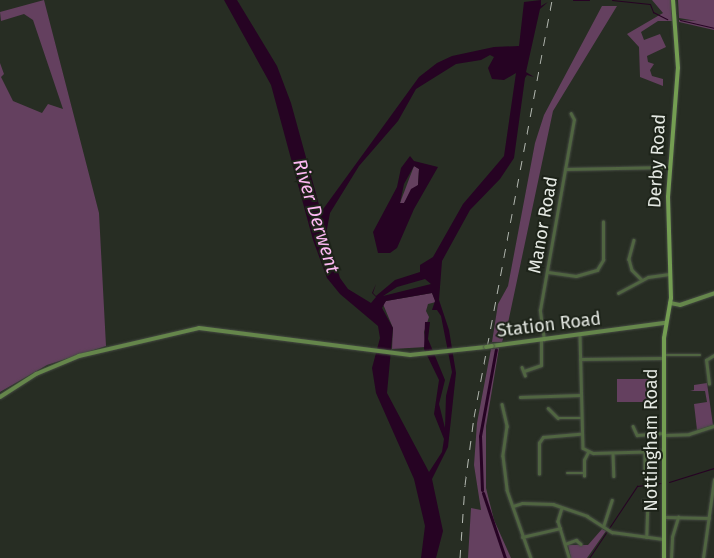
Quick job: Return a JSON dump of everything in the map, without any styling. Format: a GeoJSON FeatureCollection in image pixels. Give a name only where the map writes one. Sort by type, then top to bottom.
{"type":"FeatureCollection","features":[{"type":"Feature","properties":{"kind":"main road","name":"Derby Road"},"geometry":{"type":"LineString","coordinates":[[665,323],[670,303],[669,167],[678,68],[673,0]]}},
{"type":"Feature","properties":{"kind":"main road"},"geometry":{"type":"LineString","coordinates":[[670,303],[680,304],[714,293]]}},
{"type":"Feature","properties":{"kind":"main road","name":"Station Road"},"geometry":{"type":"LineString","coordinates":[[0,397],[36,374],[79,356],[192,329],[222,330],[399,354],[423,354],[665,323]]}},
{"type":"Feature","properties":{"kind":"main road","name":"Nottingham Road"},"geometry":{"type":"LineString","coordinates":[[664,558],[666,517],[665,323]]}},
{"type":"Feature","properties":{"kind":"street","name":"Manor Road"},"geometry":{"type":"LineString","coordinates":[[524,372],[541,365],[540,314],[574,120],[571,114]]}},
{"type":"Feature","properties":{"kind":"street"},"geometry":{"type":"LineString","coordinates":[[565,169],[669,167]]}},
{"type":"Feature","properties":{"kind":"street"},"geometry":{"type":"LineString","coordinates":[[548,272],[574,276],[597,270],[603,260],[604,222]]}},
{"type":"Feature","properties":{"kind":"street"},"geometry":{"type":"LineString","coordinates":[[634,240],[629,259],[632,270],[642,280]]}},
{"type":"Feature","properties":{"kind":"street"},"geometry":{"type":"LineString","coordinates":[[618,293],[642,280],[669,274]]}},
{"type":"Feature","properties":{"kind":"street"},"geometry":{"type":"LineString","coordinates":[[580,335],[580,434],[582,446],[588,452],[613,453],[665,450]]}},
{"type":"Feature","properties":{"kind":"street"},"geometry":{"type":"LineString","coordinates":[[580,359],[700,355]]}},
{"type":"Feature","properties":{"kind":"street"},"geometry":{"type":"LineString","coordinates":[[709,384],[706,360],[714,355]]}},
{"type":"Feature","properties":{"kind":"street"},"geometry":{"type":"LineString","coordinates":[[522,367],[525,376]]}},
{"type":"Feature","properties":{"kind":"street"},"geometry":{"type":"LineString","coordinates":[[520,397],[580,396]]}},
{"type":"Feature","properties":{"kind":"street"},"geometry":{"type":"LineString","coordinates":[[502,404],[507,426],[503,461],[512,506],[531,558]]}},
{"type":"Feature","properties":{"kind":"street"},"geometry":{"type":"LineString","coordinates":[[548,408],[558,418],[580,418]]}},
{"type":"Feature","properties":{"kind":"street"},"geometry":{"type":"LineString","coordinates":[[505,414],[509,412]]}},
{"type":"Feature","properties":{"kind":"street"},"geometry":{"type":"LineString","coordinates":[[633,426],[637,435],[692,433],[714,426]]}},
{"type":"Feature","properties":{"kind":"street"},"geometry":{"type":"LineString","coordinates":[[692,433],[692,439]]}},
{"type":"Feature","properties":{"kind":"street"},"geometry":{"type":"LineString","coordinates":[[539,474],[541,438],[546,435],[580,434]]}},
{"type":"Feature","properties":{"kind":"street"},"geometry":{"type":"LineString","coordinates":[[645,451],[645,474]]}},
{"type":"Feature","properties":{"kind":"street"},"geometry":{"type":"LineString","coordinates":[[567,473],[584,474],[588,452]]}},
{"type":"Feature","properties":{"kind":"street"},"geometry":{"type":"LineString","coordinates":[[613,453],[614,476]]}},
{"type":"Feature","properties":{"kind":"street"},"geometry":{"type":"LineString","coordinates":[[503,461],[508,461]]}},
{"type":"Feature","properties":{"kind":"street"},"geometry":{"type":"LineString","coordinates":[[703,558],[714,480]]}},
{"type":"Feature","properties":{"kind":"street"},"geometry":{"type":"LineString","coordinates":[[604,528],[612,500]]}},
{"type":"Feature","properties":{"kind":"street"},"geometry":{"type":"LineString","coordinates":[[643,501],[648,501],[647,537]]}},
{"type":"Feature","properties":{"kind":"street"},"geometry":{"type":"LineString","coordinates":[[512,506],[522,503],[562,508],[587,516],[611,531],[665,539]]}},
{"type":"Feature","properties":{"kind":"street"},"geometry":{"type":"LineString","coordinates":[[562,508],[558,516],[569,558]]}},
{"type":"Feature","properties":{"kind":"street"},"geometry":{"type":"LineString","coordinates":[[666,517],[709,518]]}},
{"type":"Feature","properties":{"kind":"street","name":"Nottingham Road"},"geometry":{"type":"LineString","coordinates":[[672,558],[672,537],[678,517]]}},
{"type":"Feature","properties":{"kind":"street"},"geometry":{"type":"LineString","coordinates":[[522,537],[560,528]]}},
{"type":"Feature","properties":{"kind":"street"},"geometry":{"type":"LineString","coordinates":[[565,544],[576,540],[581,544]]}},
{"type":"Feature","properties":{"kind":"shaded area"},"geometry":{"type":"Polygon","coordinates":[[[44,0],[99,213],[106,346],[47,365],[0,392],[0,63],[4,74],[1,77],[13,101],[42,113],[48,104],[63,109],[33,20],[24,14],[1,21],[0,12],[44,0]]]}},
{"type":"Feature","properties":{"kind":"shaded area"},"geometry":{"type":"Polygon","coordinates":[[[652,0],[671,0],[672,21],[658,21],[641,32],[644,40],[660,34],[666,47],[647,56],[648,62],[654,64],[650,70],[652,76],[663,79],[663,86],[640,77],[639,47],[627,34],[663,13],[652,0]]]}},
{"type":"Feature","properties":{"kind":"shaded area"},"geometry":{"type":"Polygon","coordinates":[[[678,0],[714,0],[714,30],[679,22],[679,20],[697,21],[679,18],[678,0]]]}},
{"type":"Feature","properties":{"kind":"shaded area"},"geometry":{"type":"Polygon","coordinates":[[[602,6],[617,6],[553,111],[508,323],[502,342],[492,342],[498,304],[508,286],[535,143],[544,115],[602,6]]]}},
{"type":"Feature","properties":{"kind":"shaded area"},"geometry":{"type":"Polygon","coordinates":[[[414,166],[419,169],[418,185],[404,203],[400,203],[414,166]]]}},
{"type":"Feature","properties":{"kind":"shaded area"},"geometry":{"type":"Polygon","coordinates":[[[432,293],[436,302],[428,304],[426,311],[429,317],[424,332],[426,347],[392,349],[393,328],[383,304],[386,301],[432,293]]]}},
{"type":"Feature","properties":{"kind":"shaded area"},"geometry":{"type":"Polygon","coordinates":[[[499,348],[486,426],[486,488],[494,520],[511,558],[468,558],[471,508],[481,510],[474,465],[477,423],[491,349],[499,348]]]}},
{"type":"Feature","properties":{"kind":"shaded area"},"geometry":{"type":"Polygon","coordinates":[[[617,379],[651,379],[651,402],[617,402],[617,379]]]}},
{"type":"Feature","properties":{"kind":"shaded area"},"geometry":{"type":"Polygon","coordinates":[[[707,383],[713,425],[697,430],[694,404],[707,402],[705,391],[690,391],[694,390],[694,385],[707,383]]]}},
{"type":"Feature","properties":{"kind":"shaded area"},"geometry":{"type":"Polygon","coordinates":[[[602,529],[606,531],[587,558],[571,558],[568,545],[588,545],[602,529]]]}},
{"type":"Feature","properties":{"kind":"water","name":"River Derwent"},"geometry":{"type":"Polygon","coordinates":[[[224,0],[237,0],[277,66],[291,103],[321,212],[419,77],[437,63],[452,56],[494,47],[519,46],[524,2],[541,0],[541,6],[548,2],[540,9],[526,72],[534,77],[527,75],[525,78],[514,158],[500,179],[470,210],[442,261],[439,300],[449,330],[456,373],[448,447],[432,479],[443,531],[436,558],[421,558],[425,526],[414,479],[376,393],[372,368],[380,338],[378,326],[340,294],[327,278],[313,240],[271,85],[224,0]],[[490,55],[481,60],[456,64],[416,89],[398,121],[359,166],[330,213],[326,234],[340,278],[348,289],[371,303],[376,297],[372,293],[376,284],[373,293],[376,296],[395,280],[420,272],[420,265],[433,257],[463,204],[504,156],[516,73],[504,80],[492,79],[488,68],[494,57],[490,55]],[[425,279],[397,287],[383,296],[431,284],[425,279]],[[432,293],[386,301],[382,308],[393,328],[387,393],[429,472],[442,452],[444,439],[434,414],[439,380],[424,349],[425,322],[430,322],[428,339],[445,380],[439,404],[445,428],[446,396],[452,372],[441,316],[437,310],[432,310],[435,301],[432,293]]]}},
{"type":"Feature","properties":{"kind":"water"},"geometry":{"type":"Polygon","coordinates":[[[410,156],[414,161],[438,167],[414,209],[397,248],[390,253],[378,253],[373,232],[397,187],[401,168],[410,156]],[[414,166],[404,184],[400,203],[404,203],[411,189],[418,185],[419,169],[414,166]]]}},
{"type":"Feature","properties":{"kind":"waterway"},"geometry":{"type":"LineString","coordinates":[[573,0],[589,0]]}},
{"type":"Feature","properties":{"kind":"waterway"},"geometry":{"type":"LineString","coordinates":[[612,0],[650,4],[653,12],[667,19]]}},
{"type":"Feature","properties":{"kind":"waterway"},"geometry":{"type":"LineString","coordinates":[[680,20],[714,28]]}},
{"type":"Feature","properties":{"kind":"waterway"},"geometry":{"type":"LineString","coordinates":[[482,490],[480,436],[496,349]]}},
{"type":"Feature","properties":{"kind":"waterway"},"geometry":{"type":"LineString","coordinates":[[669,482],[714,468]]}},
{"type":"Feature","properties":{"kind":"waterway"},"geometry":{"type":"LineString","coordinates":[[589,558],[637,486],[661,483]]}},
{"type":"Feature","properties":{"kind":"waterway"},"geometry":{"type":"LineString","coordinates":[[483,493],[505,558]]}},
{"type":"Feature","properties":{"kind":"railway"},"geometry":{"type":"LineString","coordinates":[[460,558],[465,485],[474,417],[552,0]]}}]}
